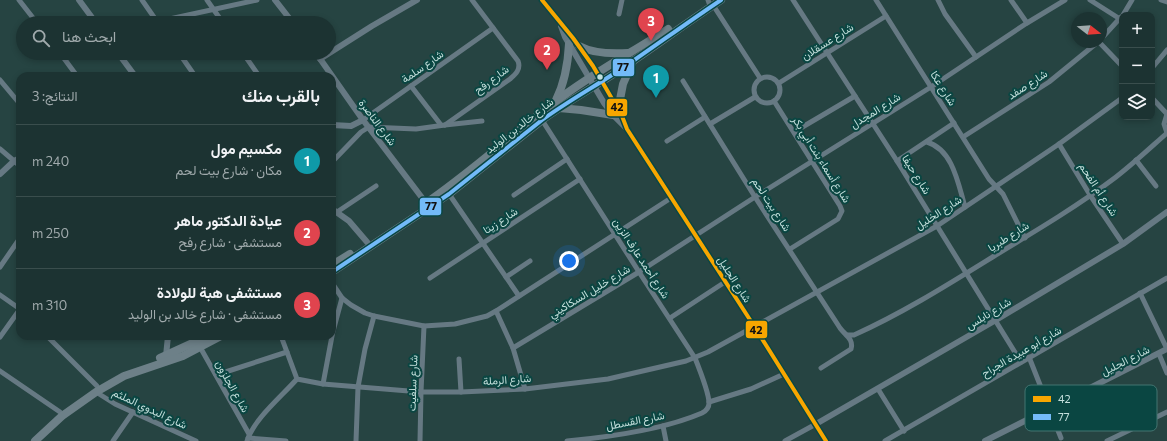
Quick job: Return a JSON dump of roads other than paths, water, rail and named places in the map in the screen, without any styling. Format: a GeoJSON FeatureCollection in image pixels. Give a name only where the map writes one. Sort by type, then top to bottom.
{"type":"FeatureCollection","features":[{"type":"Feature","properties":{"kind":"main road","name":"شارع خالد بن الوليد"},"geometry":{"type":"LineString","coordinates":[[336,262],[426,203],[597,73],[711,2],[721,0]]}},
{"type":"Feature","properties":{"kind":"main road","name":"شارع خالد بن الوليد"},"geometry":{"type":"LineString","coordinates":[[336,269],[449,194],[542,120],[557,104],[594,86],[633,61],[684,24],[711,2]]}},
{"type":"Feature","properties":{"kind":"main road"},"geometry":{"type":"LineString","coordinates":[[569,44],[566,74],[557,104],[581,110],[616,113],[623,84],[633,61]]}},
{"type":"Feature","properties":{"kind":"main road"},"geometry":{"type":"LineString","coordinates":[[579,46],[604,54],[629,53]]}},
{"type":"Feature","properties":{"kind":"main road"},"geometry":{"type":"LineString","coordinates":[[29,441],[60,412],[121,372],[166,356],[200,340]]}},
{"type":"Feature","properties":{"kind":"main road"},"geometry":{"type":"LineString","coordinates":[[35,441],[62,416],[96,389],[124,376],[183,356],[213,340]]}},
{"type":"Feature","properties":{"kind":"street"},"geometry":{"type":"LineString","coordinates":[[19,0],[32,16]]}},
{"type":"Feature","properties":{"kind":"street"},"geometry":{"type":"LineString","coordinates":[[79,0],[91,16]]}},
{"type":"Feature","properties":{"kind":"street"},"geometry":{"type":"LineString","coordinates":[[142,0],[154,16]]}},
{"type":"Feature","properties":{"kind":"street"},"geometry":{"type":"LineString","coordinates":[[207,0],[218,16]]}},
{"type":"Feature","properties":{"kind":"street"},"geometry":{"type":"LineString","coordinates":[[183,16],[257,0]]}},
{"type":"Feature","properties":{"kind":"street"},"geometry":{"type":"LineString","coordinates":[[275,0],[288,16]]}},
{"type":"Feature","properties":{"kind":"street"},"geometry":{"type":"LineString","coordinates":[[336,49],[417,0]]}},
{"type":"Feature","properties":{"kind":"street","name":"شارع رفح"},"geometry":{"type":"LineString","coordinates":[[443,125],[510,79],[518,70],[518,61],[472,0]]}},
{"type":"Feature","properties":{"kind":"street"},"geometry":{"type":"LineString","coordinates":[[542,0],[560,23]]}},
{"type":"Feature","properties":{"kind":"street"},"geometry":{"type":"LineString","coordinates":[[620,14],[622,0]]}},
{"type":"Feature","properties":{"kind":"street","name":"شارع حيفا"},"geometry":{"type":"LineString","coordinates":[[793,0],[897,161],[1021,362]]}},
{"type":"Feature","properties":{"kind":"street","name":"شارع عكا"},"geometry":{"type":"LineString","coordinates":[[876,0],[963,137],[995,186],[1002,194],[1025,238]]}},
{"type":"Feature","properties":{"kind":"street"},"geometry":{"type":"LineString","coordinates":[[938,0],[945,14],[976,57]]}},
{"type":"Feature","properties":{"kind":"street"},"geometry":{"type":"LineString","coordinates":[[1011,0],[1027,23]]}},
{"type":"Feature","properties":{"kind":"street","name":"شارع المجدل"},"geometry":{"type":"LineString","coordinates":[[696,236],[1065,0]]}},
{"type":"Feature","properties":{"kind":"street"},"geometry":{"type":"LineString","coordinates":[[1090,0],[1119,15]]}},
{"type":"Feature","properties":{"kind":"street"},"geometry":{"type":"LineString","coordinates":[[1125,12],[1132,0]]}},
{"type":"Feature","properties":{"kind":"street"},"geometry":{"type":"LineString","coordinates":[[1161,0],[1167,2]]}},
{"type":"Feature","properties":{"kind":"street"},"geometry":{"type":"LineString","coordinates":[[711,2],[760,78]]}},
{"type":"Feature","properties":{"kind":"street","name":"شارع عسقلان"},"geometry":{"type":"LineString","coordinates":[[779,83],[886,16]]}},
{"type":"Feature","properties":{"kind":"street"},"geometry":{"type":"LineString","coordinates":[[1107,33],[1119,20]]}},
{"type":"Feature","properties":{"kind":"street","name":"شارع الجليل"},"geometry":{"type":"LineString","coordinates":[[560,23],[563,33],[594,86],[627,129],[826,441]]}},
{"type":"Feature","properties":{"kind":"street","name":"شارع الجليل"},"geometry":{"type":"LineString","coordinates":[[560,23],[579,46],[602,81],[616,113]]}},
{"type":"Feature","properties":{"kind":"street","name":"شارع سلمة"},"geometry":{"type":"LineString","coordinates":[[363,120],[493,28]]}},
{"type":"Feature","properties":{"kind":"street","name":"شارع صفد"},"geometry":{"type":"LineString","coordinates":[[963,137],[1049,82],[1092,48]]}},
{"type":"Feature","properties":{"kind":"street"},"geometry":{"type":"LineString","coordinates":[[1105,48],[1119,63]]}},
{"type":"Feature","properties":{"kind":"street"},"geometry":{"type":"LineString","coordinates":[[1155,64],[1167,50]]}},
{"type":"Feature","properties":{"kind":"street"},"geometry":{"type":"LineString","coordinates":[[65,60],[74,72]]}},
{"type":"Feature","properties":{"kind":"street"},"geometry":{"type":"LineString","coordinates":[[123,60],[132,72]]}},
{"type":"Feature","properties":{"kind":"street"},"geometry":{"type":"LineString","coordinates":[[184,60],[192,72]]}},
{"type":"Feature","properties":{"kind":"street"},"geometry":{"type":"LineString","coordinates":[[248,60],[256,72]]}},
{"type":"Feature","properties":{"kind":"street","name":"شارع الناصرة"},"geometry":{"type":"LineString","coordinates":[[321,60],[329,72]]}},
{"type":"Feature","properties":{"kind":"street"},"geometry":{"type":"LineString","coordinates":[[771,76],[779,83],[780,93],[774,101],[766,103],[755,97],[753,92],[754,86],[756,81],[760,78],[771,76]]}},
{"type":"Feature","properties":{"kind":"street"},"geometry":{"type":"LineString","coordinates":[[0,80],[16,99]]}},
{"type":"Feature","properties":{"kind":"street","name":"شارع بيت لحم"},"geometry":{"type":"LineString","coordinates":[[683,81],[755,197],[840,328],[848,335]]}},
{"type":"Feature","properties":{"kind":"street","name":"شارع الناصرة"},"geometry":{"type":"LineString","coordinates":[[336,82],[426,203]]}},
{"type":"Feature","properties":{"kind":"street"},"geometry":{"type":"LineString","coordinates":[[411,86],[443,125]]}},
{"type":"Feature","properties":{"kind":"street"},"geometry":{"type":"LineString","coordinates":[[794,132],[855,96]]}},
{"type":"Feature","properties":{"kind":"street"},"geometry":{"type":"LineString","coordinates":[[710,124],[755,97]]}},
{"type":"Feature","properties":{"kind":"street","name":"شارع الخليل"},"geometry":{"type":"LineString","coordinates":[[754,326],[937,226],[1059,144],[1119,100]]}},
{"type":"Feature","properties":{"kind":"street","name":"شارع أسماء بنت أبي بكر"},"geometry":{"type":"LineString","coordinates":[[774,101],[813,160],[842,211],[838,219],[790,249]]}},
{"type":"Feature","properties":{"kind":"street"},"geometry":{"type":"LineString","coordinates":[[1155,101],[1167,114],[1164,124],[1167,133]]}},
{"type":"Feature","properties":{"kind":"street"},"geometry":{"type":"LineString","coordinates":[[667,141],[705,117]]}},
{"type":"Feature","properties":{"kind":"street"},"geometry":{"type":"LineString","coordinates":[[336,126],[352,126],[363,120]]}},
{"type":"Feature","properties":{"kind":"street","name":"شارع أحمد عارف الزين"},"geometry":{"type":"LineString","coordinates":[[542,120],[695,358],[700,369],[709,402]]}},
{"type":"Feature","properties":{"kind":"street"},"geometry":{"type":"LineString","coordinates":[[336,158],[361,132],[369,127],[407,130],[482,121]]}},
{"type":"Feature","properties":{"kind":"street"},"geometry":{"type":"LineString","coordinates":[[897,161],[954,123]]}},
{"type":"Feature","properties":{"kind":"street","name":"شارع طبريا"},"geometry":{"type":"LineString","coordinates":[[848,335],[854,335],[892,317],[1025,238],[1090,195],[1136,160],[1167,133]]}},
{"type":"Feature","properties":{"kind":"street"},"geometry":{"type":"LineString","coordinates":[[927,142],[938,147],[949,161],[965,206]]}},
{"type":"Feature","properties":{"kind":"street","name":"شارع أم الفحم"},"geometry":{"type":"LineString","coordinates":[[1059,144],[1090,195],[1123,244]]}},
{"type":"Feature","properties":{"kind":"street"},"geometry":{"type":"LineString","coordinates":[[0,149],[16,158]]}},
{"type":"Feature","properties":{"kind":"street"},"geometry":{"type":"LineString","coordinates":[[514,195],[567,159]]}},
{"type":"Feature","properties":{"kind":"street"},"geometry":{"type":"LineString","coordinates":[[0,174],[16,160]]}},
{"type":"Feature","properties":{"kind":"street"},"geometry":{"type":"LineString","coordinates":[[1136,160],[1156,186]]}},
{"type":"Feature","properties":{"kind":"street","name":"شارع زيتا"},"geometry":{"type":"LineString","coordinates":[[430,278],[580,179]]}},
{"type":"Feature","properties":{"kind":"street"},"geometry":{"type":"LineString","coordinates":[[336,210],[376,186]]}},
{"type":"Feature","properties":{"kind":"street"},"geometry":{"type":"LineString","coordinates":[[449,194],[519,296]]}},
{"type":"Feature","properties":{"kind":"street"},"geometry":{"type":"LineString","coordinates":[[336,289],[342,298],[356,308],[374,316],[424,326],[455,324],[482,318],[496,311],[671,198]]}},
{"type":"Feature","properties":{"kind":"street"},"geometry":{"type":"LineString","coordinates":[[336,212],[349,221],[367,242]]}},
{"type":"Feature","properties":{"kind":"street","name":"شارع نابلس"},"geometry":{"type":"LineString","coordinates":[[816,424],[996,320],[1123,244],[1167,212]]}},
{"type":"Feature","properties":{"kind":"street","name":"شارع خليل السكاكيني"},"geometry":{"type":"LineString","coordinates":[[513,348],[696,236]]}},
{"type":"Feature","properties":{"kind":"street"},"geometry":{"type":"LineString","coordinates":[[0,267],[16,244]]}},
{"type":"Feature","properties":{"kind":"street"},"geometry":{"type":"LineString","coordinates":[[506,277],[530,261]]}},
{"type":"Feature","properties":{"kind":"street","name":"شارع أبو عبيدة الجراح"},"geometry":{"type":"LineString","coordinates":[[885,441],[1167,278]]}},
{"type":"Feature","properties":{"kind":"street"},"geometry":{"type":"LineString","coordinates":[[670,318],[726,282]]}},
{"type":"Feature","properties":{"kind":"street"},"geometry":{"type":"LineString","coordinates":[[1140,293],[1167,349]]}},
{"type":"Feature","properties":{"kind":"street"},"geometry":{"type":"LineString","coordinates":[[0,295],[16,306]]}},
{"type":"Feature","properties":{"kind":"street"},"geometry":{"type":"LineString","coordinates":[[336,321],[342,298]]}},
{"type":"Feature","properties":{"kind":"street"},"geometry":{"type":"LineString","coordinates":[[496,311],[513,348],[525,389]]}},
{"type":"Feature","properties":{"kind":"street"},"geometry":{"type":"LineString","coordinates":[[0,337],[16,315]]}},
{"type":"Feature","properties":{"kind":"street"},"geometry":{"type":"LineString","coordinates":[[356,441],[358,387],[365,349],[374,316]]}},
{"type":"Feature","properties":{"kind":"street","name":"شارع سلفيت"},"geometry":{"type":"LineString","coordinates":[[420,441],[420,392],[424,326]]}},
{"type":"Feature","properties":{"kind":"street","name":"شارع الرملة"},"geometry":{"type":"LineString","coordinates":[[297,379],[304,382],[420,392],[525,389],[608,379],[695,358],[754,326]]}},
{"type":"Feature","properties":{"kind":"street"},"geometry":{"type":"LineString","coordinates":[[821,368],[851,349],[852,342],[848,335]]}},
{"type":"Feature","properties":{"kind":"street","name":"شارع البدوي الملثم"},"geometry":{"type":"LineString","coordinates":[[51,340],[108,400],[196,441]]}},
{"type":"Feature","properties":{"kind":"street"},"geometry":{"type":"LineString","coordinates":[[166,356],[168,340]]}},
{"type":"Feature","properties":{"kind":"street"},"geometry":{"type":"LineString","coordinates":[[282,340],[297,379],[260,420],[248,438],[286,441]]}},
{"type":"Feature","properties":{"kind":"street"},"geometry":{"type":"LineString","coordinates":[[323,384],[331,340]]}},
{"type":"Feature","properties":{"kind":"street","name":"شارع الجلزون"},"geometry":{"type":"LineString","coordinates":[[200,347],[248,438]]}},
{"type":"Feature","properties":{"kind":"street","name":"شارع الجليل"},"geometry":{"type":"LineString","coordinates":[[1096,385],[1167,349]]}},
{"type":"Feature","properties":{"kind":"street"},"geometry":{"type":"LineString","coordinates":[[216,375],[287,352]]}},
{"type":"Feature","properties":{"kind":"street"},"geometry":{"type":"LineString","coordinates":[[1159,354],[1167,373]]}},
{"type":"Feature","properties":{"kind":"street"},"geometry":{"type":"LineString","coordinates":[[1029,357],[1041,385]]}},
{"type":"Feature","properties":{"kind":"street"},"geometry":{"type":"LineString","coordinates":[[458,359],[461,392]]}},
{"type":"Feature","properties":{"kind":"street"},"geometry":{"type":"LineString","coordinates":[[0,370],[60,412]]}},
{"type":"Feature","properties":{"kind":"street"},"geometry":{"type":"LineString","coordinates":[[709,402],[751,389],[784,374]]}},
{"type":"Feature","properties":{"kind":"street"},"geometry":{"type":"LineString","coordinates":[[878,388],[904,431]]}},
{"type":"Feature","properties":{"kind":"street","name":"شارع القسطل"},"geometry":{"type":"LineString","coordinates":[[567,441],[594,438],[663,426],[705,412],[709,406],[709,402]]}},
{"type":"Feature","properties":{"kind":"street"},"geometry":{"type":"LineString","coordinates":[[116,440],[133,412]]}},
{"type":"Feature","properties":{"kind":"street"},"geometry":{"type":"LineString","coordinates":[[1157,417],[1167,412]]}},
{"type":"Feature","properties":{"kind":"street","name":"شارع الجليل"},"geometry":{"type":"LineString","coordinates":[[985,441],[1025,421]]}},
{"type":"Feature","properties":{"kind":"street"},"geometry":{"type":"LineString","coordinates":[[785,441],[816,424]]}},
{"type":"Feature","properties":{"kind":"street"},"geometry":{"type":"LineString","coordinates":[[663,426],[666,441]]}},
{"type":"Feature","properties":{"kind":"street"},"geometry":{"type":"LineString","coordinates":[[1058,431],[1061,438]]}},
{"type":"Feature","properties":{"kind":"street"},"geometry":{"type":"LineString","coordinates":[[1107,441],[1128,431]]}},
{"type":"Feature","properties":{"kind":"place","name":"مستشفى هبة للولادة"},"geometry":{"type":"Point","coordinates":[651,41]}},
{"type":"Feature","properties":{"kind":"place","name":"عيادة الدكتور ماهر"},"geometry":{"type":"Point","coordinates":[547,70]}},
{"type":"Feature","properties":{"kind":"place","name":"مكسيم مول"},"geometry":{"type":"Point","coordinates":[656,98]}}]}
